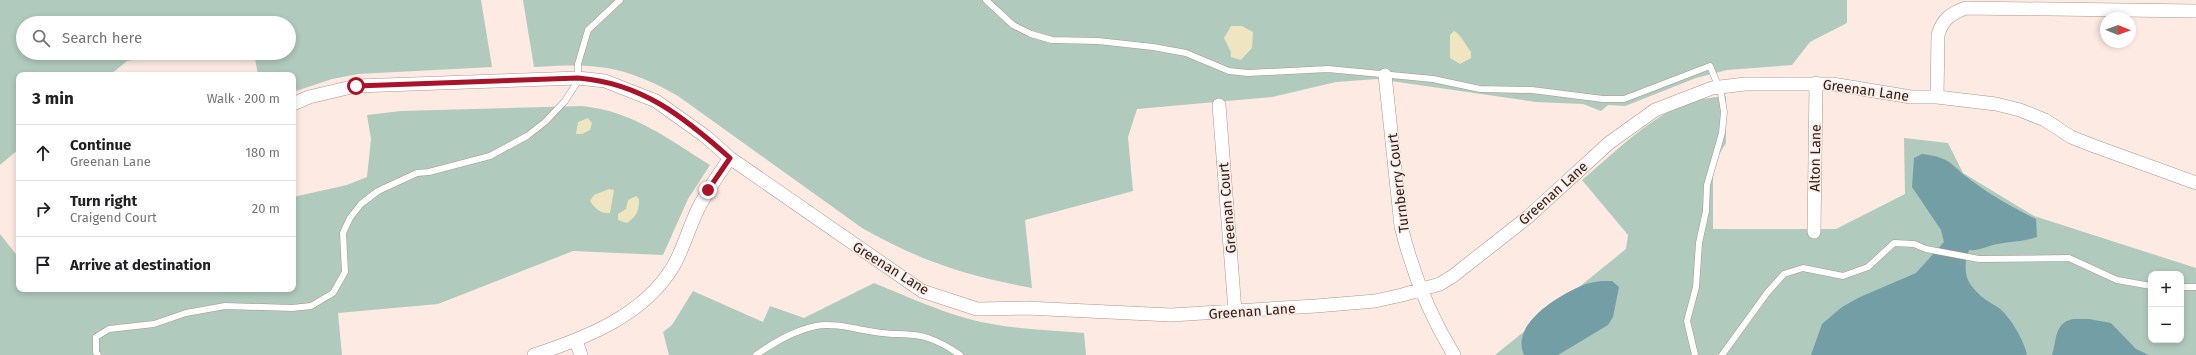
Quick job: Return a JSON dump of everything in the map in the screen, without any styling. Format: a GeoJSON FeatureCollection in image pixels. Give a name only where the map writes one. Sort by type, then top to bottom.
{"type":"FeatureCollection","features":[{"type":"Feature","properties":{"kind":"street"},"geometry":{"type":"LineString","coordinates":[[1937,97],[1938,35],[1940,26],[1953,12],[1966,8],[2196,11]]}},
{"type":"Feature","properties":{"kind":"street","name":"Turnberry Court"},"geometry":{"type":"LineString","coordinates":[[1385,75],[1401,226],[1407,250],[1422,288],[1429,311],[1454,355]]}},
{"type":"Feature","properties":{"kind":"street","name":"Greenan Lane"},"geometry":{"type":"LineString","coordinates":[[296,103],[309,97],[356,86],[578,78],[605,81],[656,101],[705,136],[730,158],[922,291],[978,309],[1026,308],[1171,315],[1375,301],[1440,284],[1453,276],[1528,217],[1604,148],[1655,110],[1718,87],[1768,83],[1816,83],[1855,87],[1911,97],[1937,97],[1996,104],[2020,110],[2045,120],[2076,139],[2196,183]]}},
{"type":"Feature","properties":{"kind":"street","name":"Alton Lane"},"geometry":{"type":"LineString","coordinates":[[1814,232],[1816,83]]}},
{"type":"Feature","properties":{"kind":"street","name":"Greenan Court"},"geometry":{"type":"LineString","coordinates":[[1219,105],[1235,311]]}},
{"type":"Feature","properties":{"kind":"street"},"geometry":{"type":"LineString","coordinates":[[534,355],[576,341],[633,309],[662,282],[674,264],[708,190],[730,158]]}},
{"type":"Feature","properties":{"kind":"street"},"geometry":{"type":"LineString","coordinates":[[576,341],[582,355]]}},
{"type":"Feature","properties":{"kind":"lane"},"geometry":{"type":"LineString","coordinates":[[98,355],[96,352],[96,337],[109,329],[154,324],[186,313],[225,306],[292,308],[311,306],[333,293],[345,272],[343,233],[350,218],[368,198],[417,173],[429,172],[490,156],[527,136],[545,122],[565,101],[578,78],[578,64],[588,30],[620,0]]}},
{"type":"Feature","properties":{"kind":"lane"},"geometry":{"type":"LineString","coordinates":[[986,0],[1014,25],[1031,34],[1052,40],[1098,41],[1153,47],[1186,53],[1229,71],[1235,72],[1259,74],[1328,68],[1433,79],[1480,89],[1532,90],[1603,99],[1624,99],[1710,66],[1718,87],[1724,112],[1722,133],[1707,185],[1706,211],[1699,243],[1696,286],[1688,320],[1695,355]]}},
{"type":"Feature","properties":{"kind":"lane"},"geometry":{"type":"LineString","coordinates":[[1722,355],[1767,293],[1784,274],[1803,268],[1843,276],[1868,267],[1894,243],[1914,244],[1926,249],[1979,259],[2069,258],[2117,280],[2148,285]]}},
{"type":"Feature","properties":{"kind":"lane"},"geometry":{"type":"LineString","coordinates":[[2184,287],[2196,287]]}},
{"type":"Feature","properties":{"kind":"lane"},"geometry":{"type":"LineString","coordinates":[[756,355],[786,336],[817,325],[835,325],[884,334],[912,334],[927,337],[945,344],[960,355]]}},
{"type":"Feature","properties":{"kind":"green space"},"geometry":{"type":"Polygon","coordinates":[[[0,0],[481,0],[492,67],[358,74],[332,79],[296,91],[296,72],[257,72],[255,60],[296,60],[296,16],[16,16],[16,60],[133,60],[127,61],[114,72],[16,72],[16,152],[0,165],[0,0]]]}},
{"type":"Feature","properties":{"kind":"green space"},"geometry":{"type":"Polygon","coordinates":[[[523,0],[1847,0],[1847,23],[1810,42],[1792,65],[1727,70],[1696,78],[1625,106],[1608,105],[1601,111],[1583,104],[1536,102],[1377,79],[1336,82],[1272,97],[1137,109],[1128,137],[1133,191],[1025,220],[1032,288],[986,278],[944,266],[883,240],[862,228],[678,96],[641,78],[609,68],[592,66],[575,65],[534,67],[523,0]]]}},
{"type":"Feature","properties":{"kind":"green space"},"geometry":{"type":"Polygon","coordinates":[[[1726,96],[1726,143],[1713,164],[1713,229],[1836,229],[1905,194],[1904,138],[1948,143],[1963,173],[2034,216],[2196,268],[2196,355],[1495,355],[1626,249],[1628,235],[1582,180],[1635,134],[1664,114],[1696,100],[1726,96]]]}},
{"type":"Feature","properties":{"kind":"green space"},"geometry":{"type":"Polygon","coordinates":[[[582,106],[600,109],[634,120],[664,136],[710,165],[688,199],[663,255],[573,251],[438,304],[338,313],[342,355],[0,355],[0,234],[16,254],[16,292],[296,292],[296,196],[347,185],[367,177],[371,139],[367,115],[401,111],[582,106]]]}},
{"type":"Feature","properties":{"kind":"green space"},"geometry":{"type":"Polygon","coordinates":[[[874,283],[969,319],[1026,329],[1084,333],[1086,355],[669,355],[663,332],[672,325],[693,291],[763,322],[770,306],[804,318],[874,283]]]}},
{"type":"Feature","properties":{"kind":"sand"},"geometry":{"type":"Polygon","coordinates":[[[1231,26],[1242,26],[1253,32],[1252,48],[1241,60],[1231,57],[1231,52],[1224,38],[1231,26]]]}},
{"type":"Feature","properties":{"kind":"sand"},"geometry":{"type":"Polygon","coordinates":[[[1454,31],[1461,37],[1471,52],[1471,58],[1460,64],[1450,58],[1450,35],[1454,31]]]}},
{"type":"Feature","properties":{"kind":"sand"},"geometry":{"type":"Polygon","coordinates":[[[588,118],[592,123],[590,130],[582,134],[576,134],[578,122],[588,118]]]}},
{"type":"Feature","properties":{"kind":"sand"},"geometry":{"type":"Polygon","coordinates":[[[609,189],[614,190],[610,213],[603,213],[590,201],[594,195],[609,189]]]}},
{"type":"Feature","properties":{"kind":"sand"},"geometry":{"type":"Polygon","coordinates":[[[636,196],[639,199],[639,203],[638,210],[633,218],[627,223],[618,220],[618,214],[626,209],[628,200],[636,196]]]}},
{"type":"Feature","properties":{"kind":"water"},"geometry":{"type":"Polygon","coordinates":[[[1922,154],[1946,160],[1987,192],[2036,219],[2037,237],[1997,244],[1976,250],[1969,250],[1966,266],[1967,278],[1970,284],[1979,295],[2004,312],[2020,336],[2027,355],[1811,355],[1822,324],[1842,307],[1860,297],[1916,273],[1944,242],[1941,230],[1912,187],[1914,158],[1922,154]]]}},
{"type":"Feature","properties":{"kind":"water"},"geometry":{"type":"Polygon","coordinates":[[[1612,281],[1619,287],[1613,317],[1608,325],[1558,355],[1524,355],[1521,344],[1524,333],[1530,322],[1539,313],[1549,304],[1571,291],[1586,284],[1612,281]]]}},
{"type":"Feature","properties":{"kind":"water"},"geometry":{"type":"Polygon","coordinates":[[[2073,319],[2089,319],[2111,323],[2136,349],[2149,355],[2052,355],[2059,328],[2062,324],[2073,319]]]}},
{"type":"Feature","properties":{"kind":"route"},"geometry":{"type":"LineString","coordinates":[[356,86],[396,83],[578,78],[605,81],[630,89],[656,101],[678,115],[730,158],[708,190]]}}]}
